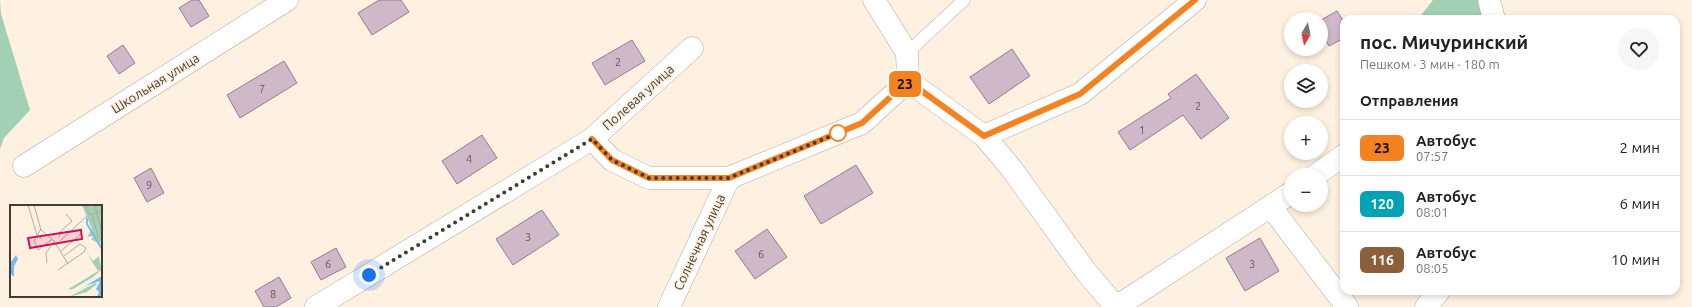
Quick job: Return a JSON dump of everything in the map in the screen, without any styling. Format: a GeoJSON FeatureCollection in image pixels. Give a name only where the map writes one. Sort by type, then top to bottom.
{"type":"FeatureCollection","features":[{"type":"Feature","properties":{"kind":"street","name":"Школьная улица"},"geometry":{"type":"LineString","coordinates":[[24,166],[287,0]]}},
{"type":"Feature","properties":{"kind":"street"},"geometry":{"type":"LineString","coordinates":[[592,139],[612,160],[649,178],[729,178],[862,123],[908,81],[907,53],[874,0]]}},
{"type":"Feature","properties":{"kind":"street"},"geometry":{"type":"LineString","coordinates":[[984,136],[1080,94],[1195,0]]}},
{"type":"Feature","properties":{"kind":"street"},"geometry":{"type":"LineString","coordinates":[[1490,0],[1493,15]]}},
{"type":"Feature","properties":{"kind":"street","name":"Полевая улица"},"geometry":{"type":"LineString","coordinates":[[316,307],[592,139],[692,48]]}},
{"type":"Feature","properties":{"kind":"street"},"geometry":{"type":"LineString","coordinates":[[908,81],[984,136],[1011,168],[1087,273],[1116,307],[1284,198]]}},
{"type":"Feature","properties":{"kind":"street"},"geometry":{"type":"LineString","coordinates":[[1326,168],[1340,158]]}},
{"type":"Feature","properties":{"kind":"street","name":"Солнечная улица"},"geometry":{"type":"LineString","coordinates":[[669,307],[729,178]]}},
{"type":"Feature","properties":{"kind":"street"},"geometry":{"type":"LineString","coordinates":[[1271,207],[1347,307]]}},
{"type":"Feature","properties":{"kind":"street"},"geometry":{"type":"LineString","coordinates":[[1426,307],[1436,295]]}},
{"type":"Feature","properties":{"kind":"lane"},"geometry":{"type":"LineString","coordinates":[[907,53],[964,0]]}},
{"type":"Feature","properties":{"kind":"green space"},"geometry":{"type":"Polygon","coordinates":[[[0,0],[1,14],[30,110],[4,138],[0,149],[0,0]]]}},
{"type":"Feature","properties":{"kind":"green space"},"geometry":{"type":"Polygon","coordinates":[[[1433,0],[1489,0],[1491,15],[1421,15],[1433,0]]]}},
{"type":"Feature","properties":{"kind":"building"},"geometry":{"type":"Polygon","coordinates":[[[192,0],[199,0],[209,16],[191,27],[179,8],[192,0]]]}},
{"type":"Feature","properties":{"kind":"building"},"geometry":{"type":"Polygon","coordinates":[[[379,0],[401,0],[409,12],[372,35],[358,13],[379,0]]]}},
{"type":"Feature","properties":{"kind":"building"},"geometry":{"type":"Polygon","coordinates":[[[1337,11],[1340,16],[1340,40],[1329,46],[1328,16],[1337,11]]]}},
{"type":"Feature","properties":{"kind":"building"},"geometry":{"type":"Polygon","coordinates":[[[632,40],[645,61],[605,85],[592,63],[632,40]]]}},
{"type":"Feature","properties":{"kind":"building"},"geometry":{"type":"Polygon","coordinates":[[[123,45],[135,63],[119,74],[107,56],[123,45]]]}},
{"type":"Feature","properties":{"kind":"building"},"geometry":{"type":"Polygon","coordinates":[[[1012,49],[1030,76],[989,104],[970,77],[1012,49]]]}},
{"type":"Feature","properties":{"kind":"building"},"geometry":{"type":"Polygon","coordinates":[[[284,61],[297,83],[240,118],[227,95],[284,61]]]}},
{"type":"Feature","properties":{"kind":"building"},"geometry":{"type":"Polygon","coordinates":[[[1196,74],[1229,118],[1201,139],[1183,115],[1130,150],[1118,132],[1171,98],[1168,94],[1196,74]]]}},
{"type":"Feature","properties":{"kind":"building"},"geometry":{"type":"Polygon","coordinates":[[[482,135],[497,158],[457,184],[442,161],[482,135]]]}},
{"type":"Feature","properties":{"kind":"building"},"geometry":{"type":"Polygon","coordinates":[[[856,165],[873,193],[821,224],[804,196],[856,165]]]}},
{"type":"Feature","properties":{"kind":"building"},"geometry":{"type":"Polygon","coordinates":[[[151,168],[164,193],[147,202],[134,178],[151,168]]]}},
{"type":"Feature","properties":{"kind":"building"},"geometry":{"type":"Polygon","coordinates":[[[542,210],[559,235],[513,265],[496,239],[542,210]]]}},
{"type":"Feature","properties":{"kind":"building"},"geometry":{"type":"Polygon","coordinates":[[[767,229],[787,257],[755,279],[735,251],[767,229]]]}},
{"type":"Feature","properties":{"kind":"building"},"geometry":{"type":"Polygon","coordinates":[[[1260,238],[1279,271],[1245,291],[1226,258],[1260,238]]]}},
{"type":"Feature","properties":{"kind":"building"},"geometry":{"type":"Polygon","coordinates":[[[336,248],[346,267],[321,280],[311,262],[336,248]]]}},
{"type":"Feature","properties":{"kind":"building"},"geometry":{"type":"Polygon","coordinates":[[[279,277],[291,298],[276,307],[264,307],[255,291],[279,277]]]}},
{"type":"Feature","properties":{"kind":"bus line","name":"23"},"geometry":{"type":"LineString","coordinates":[[592,139],[612,160],[649,178],[729,178],[862,123],[908,81],[984,136],[1080,94],[1195,0]]}},
{"type":"Feature","properties":{"kind":"route"},"geometry":{"type":"LineString","coordinates":[[369,275],[592,139],[612,160],[649,178],[729,178],[838,133]]}}]}
